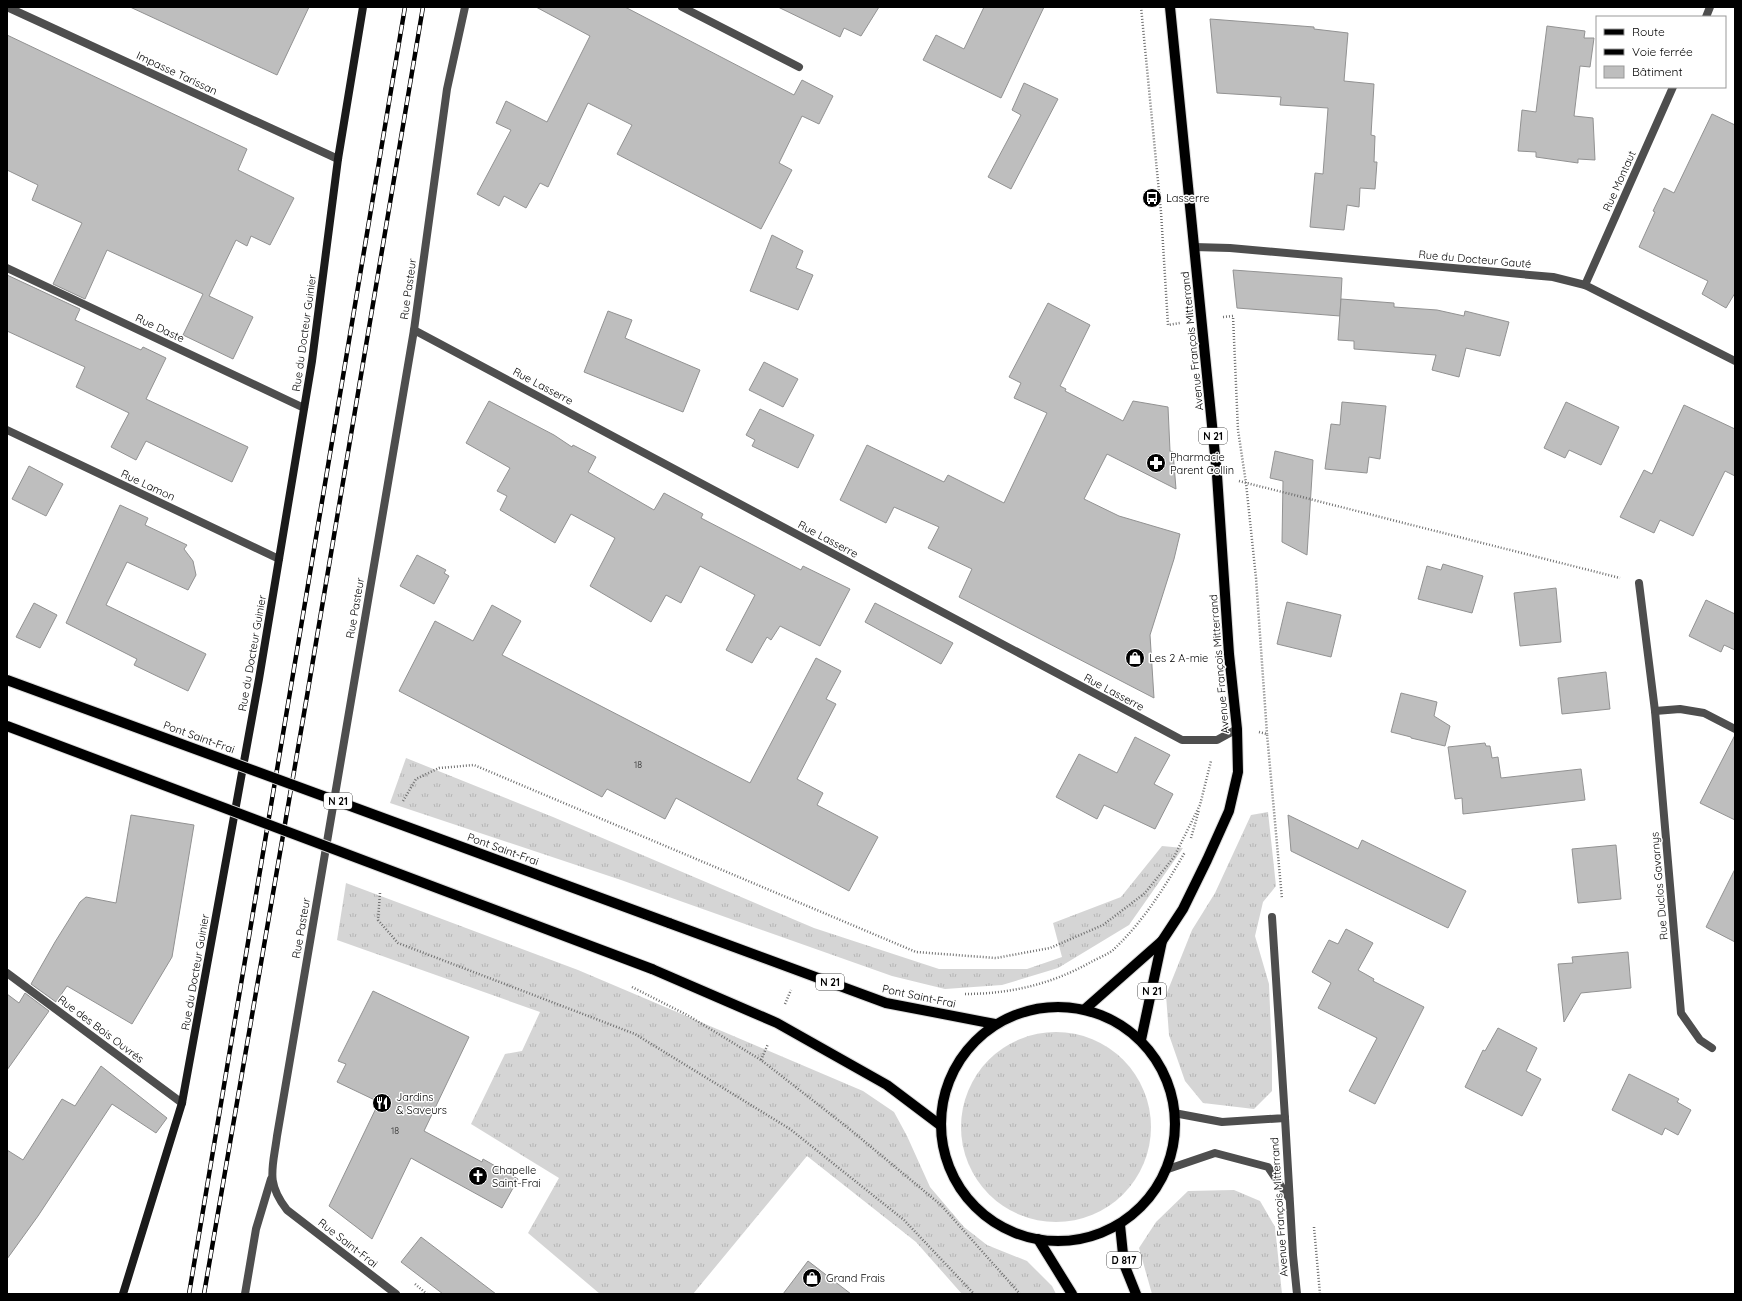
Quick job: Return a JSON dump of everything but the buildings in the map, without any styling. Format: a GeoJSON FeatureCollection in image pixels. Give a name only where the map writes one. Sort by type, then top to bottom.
{"type":"FeatureCollection","features":[{"type":"Feature","properties":{"kind":"main road","name":"Avenue François Mitterrand"},"geometry":{"type":"LineString","coordinates":[[1162,941],[1182,909],[1207,860],[1229,811],[1238,772],[1237,729],[1229,654],[1217,475],[1170,7]]}},
{"type":"Feature","properties":{"kind":"main road","name":"Pont Saint-Frai"},"geometry":{"type":"LineString","coordinates":[[7,680],[886,1003],[995,1024]]}},
{"type":"Feature","properties":{"kind":"main road"},"geometry":{"type":"LineString","coordinates":[[7,726],[652,970],[777,1023],[887,1085],[940,1125]]}},
{"type":"Feature","properties":{"kind":"main road","name":"N 21"},"geometry":{"type":"LineString","coordinates":[[1086,1009],[1162,941]]}},
{"type":"Feature","properties":{"kind":"main road","name":"N 21"},"geometry":{"type":"LineString","coordinates":[[1141,1040],[1162,941]]}},
{"type":"Feature","properties":{"kind":"main road"},"geometry":{"type":"LineString","coordinates":[[1054,1006],[1086,1009],[1141,1040],[1162,1067],[1173,1099],[1176,1133],[1168,1169],[1148,1200],[1120,1225],[1051,1242],[1016,1234],[986,1217],[961,1192],[945,1160],[940,1125],[946,1086],[965,1051],[995,1024],[1023,1011],[1054,1006]]}},
{"type":"Feature","properties":{"kind":"main road","name":"D 817"},"geometry":{"type":"LineString","coordinates":[[1120,1225],[1124,1264],[1136,1294]]}},
{"type":"Feature","properties":{"kind":"main road"},"geometry":{"type":"LineString","coordinates":[[1038,1239],[1072,1294]]}},
{"type":"Feature","properties":{"kind":"street","name":"Impasse Tarissan"},"geometry":{"type":"LineString","coordinates":[[7,7],[338,159]]}},
{"type":"Feature","properties":{"kind":"street","name":"Rue du Docteur Guinier"},"geometry":{"type":"LineString","coordinates":[[123,1294],[182,1103],[259,679],[312,361],[338,159],[363,7]]}},
{"type":"Feature","properties":{"kind":"street","name":"Rue Pasteur"},"geometry":{"type":"LineString","coordinates":[[287,1210],[276,1196],[271,1179],[278,1128],[414,330],[447,89],[466,7]]}},
{"type":"Feature","properties":{"kind":"street"},"geometry":{"type":"LineString","coordinates":[[682,7],[799,67]]}},
{"type":"Feature","properties":{"kind":"street","name":"Rue Montaut"},"geometry":{"type":"LineString","coordinates":[[1585,285],[1673,88]]}},
{"type":"Feature","properties":{"kind":"street","name":"Rue du Docteur Gauté"},"geometry":{"type":"LineString","coordinates":[[1194,247],[1230,248],[1553,277],[1585,285],[1735,361]]}},
{"type":"Feature","properties":{"kind":"street","name":"Rue Daste"},"geometry":{"type":"LineString","coordinates":[[7,268],[304,408]]}},
{"type":"Feature","properties":{"kind":"street","name":"Rue Lasserre"},"geometry":{"type":"LineString","coordinates":[[414,330],[1182,740],[1217,740],[1237,729]]}},
{"type":"Feature","properties":{"kind":"street","name":"Rue Lamon"},"geometry":{"type":"LineString","coordinates":[[7,430],[279,559]]}},
{"type":"Feature","properties":{"kind":"street","name":"Rue Duclos Gavarnys"},"geometry":{"type":"LineString","coordinates":[[1639,583],[1655,711],[1681,1013],[1700,1040],[1712,1048]]}},
{"type":"Feature","properties":{"kind":"street"},"geometry":{"type":"LineString","coordinates":[[1655,711],[1680,708],[1704,713],[1735,728]]}},
{"type":"Feature","properties":{"kind":"street","name":"Avenue François Mitterrand"},"geometry":{"type":"LineString","coordinates":[[1272,917],[1297,1294]]}},
{"type":"Feature","properties":{"kind":"street","name":"Rue des Bois Ouvrés"},"geometry":{"type":"LineString","coordinates":[[7,972],[182,1103]]}},
{"type":"Feature","properties":{"kind":"street"},"geometry":{"type":"LineString","coordinates":[[1174,1114],[1222,1122],[1285,1118]]}},
{"type":"Feature","properties":{"kind":"street"},"geometry":{"type":"LineString","coordinates":[[1168,1169],[1215,1153],[1268,1167],[1290,1198]]}},
{"type":"Feature","properties":{"kind":"street"},"geometry":{"type":"LineString","coordinates":[[245,1294],[256,1229],[271,1179]]}},
{"type":"Feature","properties":{"kind":"street","name":"Rue Saint-Frai"},"geometry":{"type":"LineString","coordinates":[[287,1210],[396,1294]]}},
{"type":"Feature","properties":{"kind":"path"},"geometry":{"type":"LineString","coordinates":[[1217,475],[1639,583]]}},
{"type":"Feature","properties":{"kind":"path"},"geometry":{"type":"LineString","coordinates":[[1190,843],[1217,740]]}},
{"type":"Feature","properties":{"kind":"path"},"geometry":{"type":"LineString","coordinates":[[403,801],[416,779],[439,768],[474,765],[916,952],[996,958],[1050,948],[1103,925],[1145,893],[1174,857],[1200,805]]}},
{"type":"Feature","properties":{"kind":"path"},"geometry":{"type":"LineString","coordinates":[[963,994],[992,994],[1037,986],[1082,967],[1111,951],[1133,929],[1164,889],[1186,849]]}},
{"type":"Feature","properties":{"kind":"path"},"geometry":{"type":"LineString","coordinates":[[380,893],[378,920],[398,943],[635,1034],[790,1129],[904,1220],[974,1294]]}},
{"type":"Feature","properties":{"kind":"path"},"geometry":{"type":"LineString","coordinates":[[761,1060],[799,970]]}},
{"type":"Feature","properties":{"kind":"path"},"geometry":{"type":"LineString","coordinates":[[630,986],[689,1016],[761,1060],[847,1127],[941,1205],[1020,1294]]}},
{"type":"Feature","properties":{"kind":"green space"},"geometry":{"type":"Polygon","coordinates":[[[406,758],[553,817],[814,928],[939,969],[1027,969],[1062,957],[1053,923],[1121,897],[1162,846],[1183,848],[1129,925],[1058,968],[1002,985],[945,989],[892,976],[621,880],[390,803],[406,758]]]}},
{"type":"Feature","properties":{"kind":"green space"},"geometry":{"type":"Polygon","coordinates":[[[1268,812],[1276,886],[1263,902],[1255,936],[1269,984],[1272,1091],[1254,1109],[1203,1103],[1185,1081],[1169,1035],[1166,995],[1192,930],[1215,893],[1251,815],[1268,812]]]}},
{"type":"Feature","properties":{"kind":"green space"},"geometry":{"type":"Polygon","coordinates":[[[346,883],[578,970],[863,1091],[894,1112],[907,1136],[930,1187],[964,1227],[987,1245],[1027,1261],[1052,1286],[1056,1294],[962,1294],[916,1242],[807,1156],[693,1294],[600,1294],[528,1233],[559,1178],[471,1124],[505,1054],[522,1051],[540,1012],[337,940],[346,883]]]}},
{"type":"Feature","properties":{"kind":"green space"},"geometry":{"type":"Polygon","coordinates":[[[1056,1032],[1075,1034],[1092,1039],[1109,1048],[1123,1060],[1135,1074],[1144,1091],[1149,1108],[1151,1127],[1149,1146],[1144,1163],[1135,1180],[1123,1194],[1109,1206],[1092,1215],[1075,1220],[1056,1222],[1037,1220],[1020,1215],[1003,1206],[989,1194],[977,1180],[968,1163],[963,1146],[961,1127],[963,1108],[968,1091],[977,1074],[989,1060],[1003,1048],[1020,1039],[1037,1034],[1056,1032]]]}},
{"type":"Feature","properties":{"kind":"green space"},"geometry":{"type":"Polygon","coordinates":[[[1234,1190],[1260,1201],[1275,1227],[1282,1294],[1152,1294],[1139,1248],[1156,1222],[1188,1191],[1234,1190]]]}},
{"type":"Feature","properties":{"kind":"railway"},"geometry":{"type":"LineString","coordinates":[[189,1294],[405,7]]}},
{"type":"Feature","properties":{"kind":"railway"},"geometry":{"type":"LineString","coordinates":[[204,1294],[307,696],[423,7]]}},
{"type":"Feature","properties":{"kind":"place","name":"Lasserre"},"geometry":{"type":"Point","coordinates":[1152,198]}},
{"type":"Feature","properties":{"kind":"place","name":"Pharmacie Parent Collin"},"geometry":{"type":"Point","coordinates":[1156,463]}},
{"type":"Feature","properties":{"kind":"place","name":"Les 2 A-mie"},"geometry":{"type":"Point","coordinates":[1135,658]}},
{"type":"Feature","properties":{"kind":"place","name":"Jardins & Saveurs"},"geometry":{"type":"Point","coordinates":[382,1103]}},
{"type":"Feature","properties":{"kind":"place","name":"Chapelle Saint-Frai"},"geometry":{"type":"Point","coordinates":[478,1176]}},
{"type":"Feature","properties":{"kind":"place","name":"Grand Frais"},"geometry":{"type":"Point","coordinates":[812,1278]}}]}
